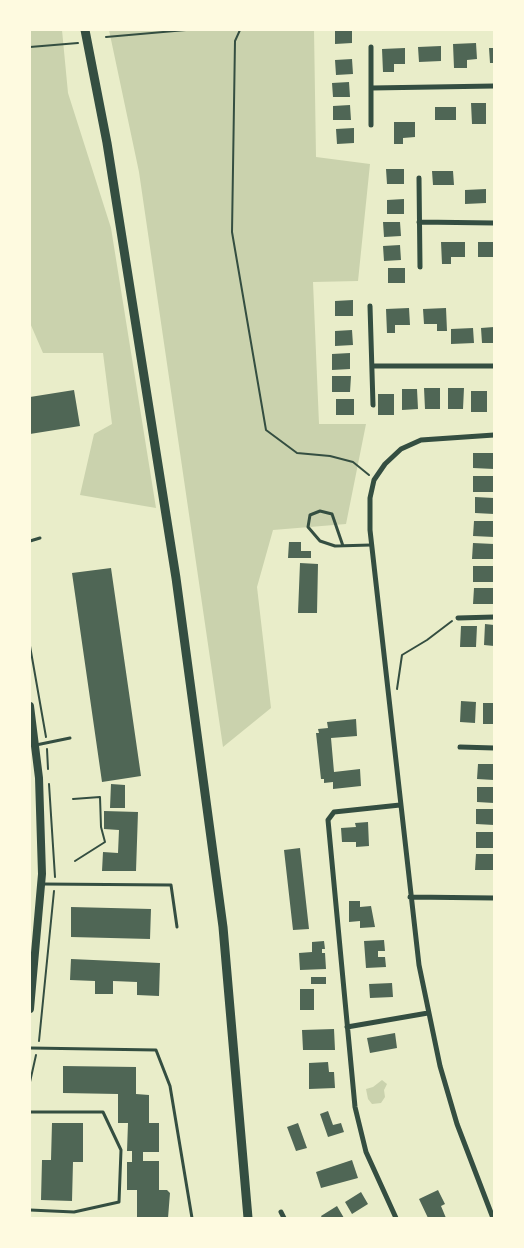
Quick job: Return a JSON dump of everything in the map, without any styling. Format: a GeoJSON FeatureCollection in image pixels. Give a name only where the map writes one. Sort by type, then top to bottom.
{"type":"FeatureCollection","features":[{"type":"Feature","properties":{"kind":"main road"},"geometry":{"type":"LineString","coordinates":[[84,30],[107,143],[176,578],[224,927],[248,1218]]}},
{"type":"Feature","properties":{"kind":"street"},"geometry":{"type":"LineString","coordinates":[[371,47],[371,125]]}},
{"type":"Feature","properties":{"kind":"street"},"geometry":{"type":"LineString","coordinates":[[372,88],[494,86]]}},
{"type":"Feature","properties":{"kind":"street"},"geometry":{"type":"LineString","coordinates":[[419,178],[420,266]]}},
{"type":"Feature","properties":{"kind":"street"},"geometry":{"type":"LineString","coordinates":[[419,222],[494,223]]}},
{"type":"Feature","properties":{"kind":"street"},"geometry":{"type":"LineString","coordinates":[[370,306],[373,405]]}},
{"type":"Feature","properties":{"kind":"street"},"geometry":{"type":"LineString","coordinates":[[372,366],[494,366]]}},
{"type":"Feature","properties":{"kind":"street"},"geometry":{"type":"LineString","coordinates":[[493,1218],[457,1124],[428,1013],[410,897],[370,530],[370,498],[374,480],[385,464],[401,449],[421,440],[494,435]]}},
{"type":"Feature","properties":{"kind":"street"},"geometry":{"type":"LineString","coordinates":[[458,618],[494,617]]}},
{"type":"Feature","properties":{"kind":"street"},"geometry":{"type":"LineString","coordinates":[[30,710],[42,819],[42,884],[30,1009]]}},
{"type":"Feature","properties":{"kind":"street"},"geometry":{"type":"LineString","coordinates":[[460,747],[494,748]]}},
{"type":"Feature","properties":{"kind":"street"},"geometry":{"type":"LineString","coordinates":[[396,1218],[366,1152],[352,1088],[328,820],[334,812],[400,805]]}},
{"type":"Feature","properties":{"kind":"street"},"geometry":{"type":"LineString","coordinates":[[410,897],[494,898]]}},
{"type":"Feature","properties":{"kind":"street"},"geometry":{"type":"LineString","coordinates":[[347,1027],[428,1013]]}},
{"type":"Feature","properties":{"kind":"street"},"geometry":{"type":"LineString","coordinates":[[282,1212],[284,1218]]}},
{"type":"Feature","properties":{"kind":"lane"},"geometry":{"type":"LineString","coordinates":[[343,546],[332,514],[320,511],[310,515],[308,527],[320,540],[335,546],[343,546],[372,545]]}},
{"type":"Feature","properties":{"kind":"lane"},"geometry":{"type":"LineString","coordinates":[[30,541],[40,538]]}},
{"type":"Feature","properties":{"kind":"lane"},"geometry":{"type":"LineString","coordinates":[[35,745],[70,738]]}},
{"type":"Feature","properties":{"kind":"lane"},"geometry":{"type":"LineString","coordinates":[[42,884],[171,885],[177,927]]}},
{"type":"Feature","properties":{"kind":"lane"},"geometry":{"type":"LineString","coordinates":[[30,1048],[156,1050],[170,1086],[192,1218]]}},
{"type":"Feature","properties":{"kind":"lane"},"geometry":{"type":"LineString","coordinates":[[30,1112],[104,1112],[121,1150],[119,1202],[74,1212],[30,1210]]}},
{"type":"Feature","properties":{"kind":"path"},"geometry":{"type":"LineString","coordinates":[[106,37],[186,30]]}},
{"type":"Feature","properties":{"kind":"path"},"geometry":{"type":"LineString","coordinates":[[240,30],[235,41],[232,232],[266,430],[296,453],[330,456],[353,462],[374,480]]}},
{"type":"Feature","properties":{"kind":"path"},"geometry":{"type":"LineString","coordinates":[[30,47],[78,43]]}},
{"type":"Feature","properties":{"kind":"path"},"geometry":{"type":"LineString","coordinates":[[396,692],[402,655],[427,640],[449,622],[458,618]]}},
{"type":"Feature","properties":{"kind":"path"},"geometry":{"type":"LineString","coordinates":[[73,799],[100,797],[101,827],[105,842],[75,861]]}},
{"type":"Feature","properties":{"kind":"green space"},"geometry":{"type":"Polygon","coordinates":[[[30,30],[62,30],[68,93],[111,228],[156,508],[80,495],[94,434],[112,424],[103,353],[43,353],[30,323],[30,30]]]}},
{"type":"Feature","properties":{"kind":"green space"},"geometry":{"type":"Polygon","coordinates":[[[109,30],[314,30],[316,157],[370,164],[358,281],[313,282],[319,424],[366,424],[346,524],[273,530],[257,587],[271,708],[223,747],[139,172],[109,30]]]}},
{"type":"Feature","properties":{"kind":"green space"},"geometry":{"type":"Polygon","coordinates":[[[382,1080],[387,1084],[384,1090],[385,1097],[381,1103],[372,1104],[368,1099],[366,1089],[373,1087],[382,1080]]]}},
{"type":"Feature","properties":{"kind":"building"},"geometry":{"type":"Polygon","coordinates":[[[335,30],[352,30],[352,43],[335,44],[335,30]]]}},
{"type":"Feature","properties":{"kind":"building"},"geometry":{"type":"Polygon","coordinates":[[[476,43],[477,59],[467,60],[467,68],[454,68],[453,44],[476,43]]]}},
{"type":"Feature","properties":{"kind":"building"},"geometry":{"type":"Polygon","coordinates":[[[441,46],[441,61],[419,62],[418,47],[441,46]]]}},
{"type":"Feature","properties":{"kind":"building"},"geometry":{"type":"Polygon","coordinates":[[[405,48],[405,64],[394,64],[394,72],[383,72],[382,49],[405,48]]]}},
{"type":"Feature","properties":{"kind":"building"},"geometry":{"type":"Polygon","coordinates":[[[489,48],[494,48],[494,63],[490,63],[489,48]]]}},
{"type":"Feature","properties":{"kind":"building"},"geometry":{"type":"Polygon","coordinates":[[[352,59],[353,74],[336,75],[335,60],[352,59]]]}},
{"type":"Feature","properties":{"kind":"building"},"geometry":{"type":"Polygon","coordinates":[[[349,82],[350,97],[333,97],[332,83],[349,82]]]}},
{"type":"Feature","properties":{"kind":"building"},"geometry":{"type":"Polygon","coordinates":[[[471,103],[486,103],[486,124],[472,124],[471,103]]]}},
{"type":"Feature","properties":{"kind":"building"},"geometry":{"type":"Polygon","coordinates":[[[350,105],[351,120],[333,120],[333,106],[350,105]]]}},
{"type":"Feature","properties":{"kind":"building"},"geometry":{"type":"Polygon","coordinates":[[[435,107],[456,107],[456,120],[435,120],[435,107]]]}},
{"type":"Feature","properties":{"kind":"building"},"geometry":{"type":"Polygon","coordinates":[[[394,122],[415,122],[415,137],[403,138],[403,144],[394,144],[394,122]]]}},
{"type":"Feature","properties":{"kind":"building"},"geometry":{"type":"Polygon","coordinates":[[[354,128],[354,143],[337,144],[336,129],[354,128]]]}},
{"type":"Feature","properties":{"kind":"building"},"geometry":{"type":"Polygon","coordinates":[[[386,169],[404,169],[404,184],[387,184],[386,169]]]}},
{"type":"Feature","properties":{"kind":"building"},"geometry":{"type":"Polygon","coordinates":[[[432,171],[453,171],[454,185],[433,185],[432,171]]]}},
{"type":"Feature","properties":{"kind":"building"},"geometry":{"type":"Polygon","coordinates":[[[486,189],[486,203],[465,204],[465,190],[486,189]]]}},
{"type":"Feature","properties":{"kind":"building"},"geometry":{"type":"Polygon","coordinates":[[[404,199],[404,214],[387,214],[387,200],[404,199]]]}},
{"type":"Feature","properties":{"kind":"building"},"geometry":{"type":"Polygon","coordinates":[[[383,222],[400,222],[401,236],[384,237],[383,222]]]}},
{"type":"Feature","properties":{"kind":"building"},"geometry":{"type":"Polygon","coordinates":[[[441,242],[465,242],[465,257],[451,257],[451,264],[442,264],[441,242]]]}},
{"type":"Feature","properties":{"kind":"building"},"geometry":{"type":"Polygon","coordinates":[[[478,242],[494,242],[494,257],[478,257],[478,242]]]}},
{"type":"Feature","properties":{"kind":"building"},"geometry":{"type":"Polygon","coordinates":[[[400,245],[401,260],[384,261],[383,246],[400,245]]]}},
{"type":"Feature","properties":{"kind":"building"},"geometry":{"type":"Polygon","coordinates":[[[388,268],[405,268],[405,283],[388,283],[388,268]]]}},
{"type":"Feature","properties":{"kind":"building"},"geometry":{"type":"Polygon","coordinates":[[[353,300],[353,316],[335,316],[335,301],[353,300]]]}},
{"type":"Feature","properties":{"kind":"building"},"geometry":{"type":"Polygon","coordinates":[[[409,308],[410,325],[395,325],[395,333],[387,333],[386,309],[409,308]]]}},
{"type":"Feature","properties":{"kind":"building"},"geometry":{"type":"Polygon","coordinates":[[[446,308],[447,331],[437,331],[437,324],[424,324],[423,309],[446,308]]]}},
{"type":"Feature","properties":{"kind":"building"},"geometry":{"type":"Polygon","coordinates":[[[494,327],[494,343],[482,343],[481,328],[494,327]]]}},
{"type":"Feature","properties":{"kind":"building"},"geometry":{"type":"Polygon","coordinates":[[[473,328],[474,343],[451,344],[451,329],[473,328]]]}},
{"type":"Feature","properties":{"kind":"building"},"geometry":{"type":"Polygon","coordinates":[[[352,330],[353,345],[335,346],[335,331],[352,330]]]}},
{"type":"Feature","properties":{"kind":"building"},"geometry":{"type":"Polygon","coordinates":[[[350,353],[350,369],[332,370],[332,354],[350,353]]]}},
{"type":"Feature","properties":{"kind":"building"},"geometry":{"type":"Polygon","coordinates":[[[332,376],[351,376],[350,392],[332,392],[332,376]]]}},
{"type":"Feature","properties":{"kind":"building"},"geometry":{"type":"Polygon","coordinates":[[[424,388],[440,388],[440,409],[425,409],[424,388]]]}},
{"type":"Feature","properties":{"kind":"building"},"geometry":{"type":"Polygon","coordinates":[[[448,388],[464,388],[463,409],[448,409],[448,388]]]}},
{"type":"Feature","properties":{"kind":"building"},"geometry":{"type":"Polygon","coordinates":[[[402,389],[417,389],[418,409],[402,410],[402,389]]]}},
{"type":"Feature","properties":{"kind":"building"},"geometry":{"type":"Polygon","coordinates":[[[74,390],[80,426],[30,434],[30,397],[74,390]]]}},
{"type":"Feature","properties":{"kind":"building"},"geometry":{"type":"Polygon","coordinates":[[[471,391],[487,391],[487,412],[471,412],[471,391]]]}},
{"type":"Feature","properties":{"kind":"building"},"geometry":{"type":"Polygon","coordinates":[[[378,394],[394,394],[394,415],[378,415],[378,394]]]}},
{"type":"Feature","properties":{"kind":"building"},"geometry":{"type":"Polygon","coordinates":[[[336,399],[354,399],[354,415],[336,415],[336,399]]]}},
{"type":"Feature","properties":{"kind":"building"},"geometry":{"type":"Polygon","coordinates":[[[473,453],[494,453],[494,469],[473,468],[473,453]]]}},
{"type":"Feature","properties":{"kind":"building"},"geometry":{"type":"Polygon","coordinates":[[[473,476],[494,476],[494,492],[473,492],[473,476]]]}},
{"type":"Feature","properties":{"kind":"building"},"geometry":{"type":"Polygon","coordinates":[[[475,497],[494,498],[494,514],[475,513],[475,497]]]}},
{"type":"Feature","properties":{"kind":"building"},"geometry":{"type":"Polygon","coordinates":[[[474,521],[494,521],[494,537],[473,536],[474,521]]]}},
{"type":"Feature","properties":{"kind":"building"},"geometry":{"type":"Polygon","coordinates":[[[289,542],[301,542],[301,551],[311,551],[311,558],[288,558],[289,542]]]}},
{"type":"Feature","properties":{"kind":"building"},"geometry":{"type":"Polygon","coordinates":[[[473,543],[494,544],[493,559],[472,559],[473,543]]]}},
{"type":"Feature","properties":{"kind":"building"},"geometry":{"type":"Polygon","coordinates":[[[300,563],[318,564],[317,613],[298,613],[300,563]]]}},
{"type":"Feature","properties":{"kind":"building"},"geometry":{"type":"Polygon","coordinates":[[[473,566],[494,566],[494,582],[473,582],[473,566]]]}},
{"type":"Feature","properties":{"kind":"building"},"geometry":{"type":"Polygon","coordinates":[[[111,568],[141,776],[102,782],[72,573],[111,568]]]}},
{"type":"Feature","properties":{"kind":"building"},"geometry":{"type":"Polygon","coordinates":[[[474,588],[494,588],[494,604],[473,604],[474,588]]]}},
{"type":"Feature","properties":{"kind":"building"},"geometry":{"type":"Polygon","coordinates":[[[485,624],[494,625],[494,646],[484,645],[485,624]]]}},
{"type":"Feature","properties":{"kind":"building"},"geometry":{"type":"Polygon","coordinates":[[[461,626],[477,626],[476,647],[460,647],[461,626]]]}},
{"type":"Feature","properties":{"kind":"building"},"geometry":{"type":"Polygon","coordinates":[[[461,701],[476,702],[475,723],[460,722],[461,701]]]}},
{"type":"Feature","properties":{"kind":"building"},"geometry":{"type":"Polygon","coordinates":[[[483,703],[494,703],[494,724],[483,724],[483,703]]]}},
{"type":"Feature","properties":{"kind":"building"},"geometry":{"type":"Polygon","coordinates":[[[356,719],[357,736],[331,738],[334,772],[360,769],[361,786],[333,789],[333,782],[324,783],[324,779],[321,779],[316,733],[319,733],[318,729],[328,728],[327,722],[356,719]]]}},
{"type":"Feature","properties":{"kind":"building"},"geometry":{"type":"Polygon","coordinates":[[[478,764],[494,764],[494,780],[477,779],[478,764]]]}},
{"type":"Feature","properties":{"kind":"building"},"geometry":{"type":"Polygon","coordinates":[[[111,784],[125,785],[125,808],[110,808],[111,784]]]}},
{"type":"Feature","properties":{"kind":"building"},"geometry":{"type":"Polygon","coordinates":[[[477,787],[494,787],[494,803],[477,802],[477,787]]]}},
{"type":"Feature","properties":{"kind":"building"},"geometry":{"type":"Polygon","coordinates":[[[476,809],[494,809],[494,825],[476,824],[476,809]]]}},
{"type":"Feature","properties":{"kind":"building"},"geometry":{"type":"Polygon","coordinates":[[[104,811],[138,812],[136,871],[102,871],[103,852],[118,853],[119,830],[104,829],[104,811]]]}},
{"type":"Feature","properties":{"kind":"building"},"geometry":{"type":"Polygon","coordinates":[[[368,822],[369,846],[356,847],[356,842],[342,842],[341,828],[356,827],[355,823],[368,822]]]}},
{"type":"Feature","properties":{"kind":"building"},"geometry":{"type":"Polygon","coordinates":[[[476,832],[494,832],[494,848],[476,848],[476,832]]]}},
{"type":"Feature","properties":{"kind":"building"},"geometry":{"type":"Polygon","coordinates":[[[300,848],[309,929],[293,930],[284,850],[300,848]]]}},
{"type":"Feature","properties":{"kind":"building"},"geometry":{"type":"Polygon","coordinates":[[[476,854],[494,854],[494,870],[475,870],[476,854]]]}},
{"type":"Feature","properties":{"kind":"building"},"geometry":{"type":"Polygon","coordinates":[[[349,901],[360,901],[360,907],[371,906],[375,927],[360,928],[360,921],[349,922],[349,901]]]}},
{"type":"Feature","properties":{"kind":"building"},"geometry":{"type":"Polygon","coordinates":[[[71,907],[151,909],[150,939],[71,937],[71,907]]]}},
{"type":"Feature","properties":{"kind":"building"},"geometry":{"type":"Polygon","coordinates":[[[384,940],[385,951],[378,951],[378,957],[385,957],[386,967],[366,968],[364,941],[384,940]]]}},
{"type":"Feature","properties":{"kind":"building"},"geometry":{"type":"Polygon","coordinates":[[[324,941],[325,949],[322,949],[322,953],[325,953],[326,969],[300,970],[299,953],[312,952],[312,942],[324,941]]]}},
{"type":"Feature","properties":{"kind":"building"},"geometry":{"type":"Polygon","coordinates":[[[71,959],[160,963],[159,996],[137,995],[137,982],[113,981],[113,994],[95,994],[95,981],[70,980],[71,959]]]}},
{"type":"Feature","properties":{"kind":"building"},"geometry":{"type":"Polygon","coordinates":[[[311,977],[326,977],[326,984],[311,984],[311,977]]]}},
{"type":"Feature","properties":{"kind":"building"},"geometry":{"type":"Polygon","coordinates":[[[392,983],[393,997],[370,998],[369,984],[392,983]]]}},
{"type":"Feature","properties":{"kind":"building"},"geometry":{"type":"Polygon","coordinates":[[[300,989],[314,989],[314,1010],[300,1010],[300,989]]]}},
{"type":"Feature","properties":{"kind":"building"},"geometry":{"type":"Polygon","coordinates":[[[334,1029],[335,1050],[303,1050],[302,1030],[334,1029]]]}},
{"type":"Feature","properties":{"kind":"building"},"geometry":{"type":"Polygon","coordinates":[[[395,1033],[397,1048],[370,1053],[367,1038],[395,1033]]]}},
{"type":"Feature","properties":{"kind":"building"},"geometry":{"type":"Polygon","coordinates":[[[328,1062],[329,1072],[334,1072],[335,1088],[309,1089],[309,1063],[328,1062]]]}},
{"type":"Feature","properties":{"kind":"building"},"geometry":{"type":"Polygon","coordinates":[[[63,1066],[136,1067],[136,1094],[149,1095],[149,1123],[159,1123],[159,1152],[143,1152],[143,1161],[159,1161],[159,1190],[167,1190],[170,1193],[168,1218],[137,1218],[137,1190],[127,1190],[127,1162],[132,1162],[132,1151],[127,1151],[128,1123],[118,1123],[118,1094],[63,1093],[63,1066]]]}},
{"type":"Feature","properties":{"kind":"building"},"geometry":{"type":"Polygon","coordinates":[[[328,1111],[333,1125],[341,1123],[344,1132],[328,1137],[320,1114],[328,1111]]]}},
{"type":"Feature","properties":{"kind":"building"},"geometry":{"type":"Polygon","coordinates":[[[52,1123],[83,1123],[83,1162],[73,1162],[72,1201],[41,1200],[42,1160],[51,1160],[52,1123]]]}},
{"type":"Feature","properties":{"kind":"building"},"geometry":{"type":"Polygon","coordinates":[[[298,1123],[307,1148],[296,1151],[287,1127],[298,1123]]]}},
{"type":"Feature","properties":{"kind":"building"},"geometry":{"type":"Polygon","coordinates":[[[352,1160],[358,1178],[321,1188],[316,1172],[352,1160]]]}},
{"type":"Feature","properties":{"kind":"building"},"geometry":{"type":"Polygon","coordinates":[[[438,1190],[445,1204],[441,1206],[446,1218],[428,1218],[419,1199],[438,1190]]]}},
{"type":"Feature","properties":{"kind":"building"},"geometry":{"type":"Polygon","coordinates":[[[361,1192],[368,1204],[352,1214],[345,1202],[361,1192]]]}},
{"type":"Feature","properties":{"kind":"building"},"geometry":{"type":"Polygon","coordinates":[[[337,1206],[344,1218],[322,1218],[321,1216],[337,1206]]]}}]}
